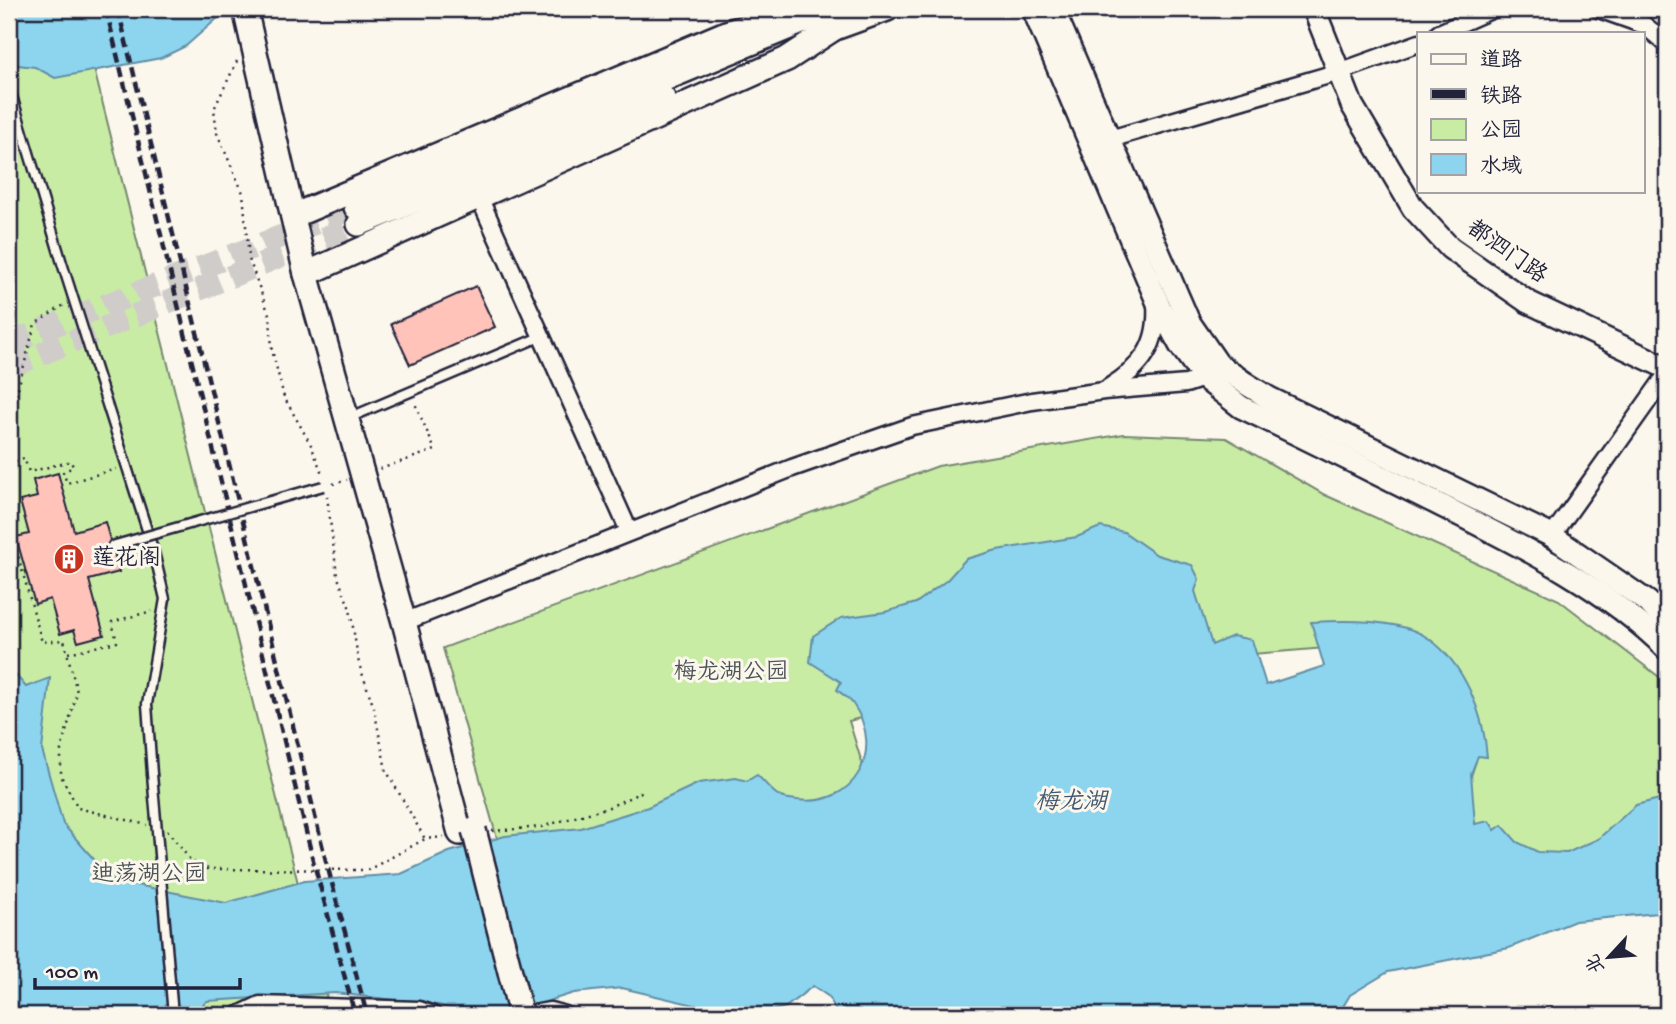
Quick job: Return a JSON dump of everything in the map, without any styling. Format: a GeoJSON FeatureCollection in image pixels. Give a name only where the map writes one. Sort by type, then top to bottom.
{"type":"FeatureCollection","features":[{"type":"Feature","properties":{"kind":"main road"},"geometry":{"type":"LineString","coordinates":[[245,9],[298,214]]}},
{"type":"Feature","properties":{"kind":"main road"},"geometry":{"type":"LineString","coordinates":[[255,9],[311,272],[411,620]]}},
{"type":"Feature","properties":{"kind":"main road"},"geometry":{"type":"LineString","coordinates":[[298,214],[726,33],[762,22],[834,18],[887,9]]}},
{"type":"Feature","properties":{"kind":"main road"},"geometry":{"type":"LineString","coordinates":[[804,21],[358,216],[834,18]]}},
{"type":"Feature","properties":{"kind":"main road"},"geometry":{"type":"LineString","coordinates":[[311,272],[787,59],[834,18]]}},
{"type":"Feature","properties":{"kind":"main road"},"geometry":{"type":"LineString","coordinates":[[311,272],[358,414],[466,833],[507,1015]]}},
{"type":"Feature","properties":{"kind":"main road"},"geometry":{"type":"LineString","coordinates":[[466,833],[521,1015]]}},
{"type":"Feature","properties":{"kind":"street"},"geometry":{"type":"LineString","coordinates":[[1032,9],[1155,295],[1180,345],[1211,371],[1241,407],[1540,556],[1601,595],[1653,634],[1667,649]]}},
{"type":"Feature","properties":{"kind":"street"},"geometry":{"type":"LineString","coordinates":[[1053,9],[1211,371],[1552,536],[1648,602],[1667,623]]}},
{"type":"Feature","properties":{"kind":"street","name":"都泗门路"},"geometry":{"type":"LineString","coordinates":[[1314,9],[1352,105],[1413,208],[1450,248],[1528,302],[1667,368]]}},
{"type":"Feature","properties":{"kind":"street"},"geometry":{"type":"LineString","coordinates":[[1441,32],[1493,9]]}},
{"type":"Feature","properties":{"kind":"street"},"geometry":{"type":"LineString","coordinates":[[1599,9],[1644,25],[1667,44]]}},
{"type":"Feature","properties":{"kind":"street"},"geometry":{"type":"LineString","coordinates":[[1110,139],[1339,72],[1417,44]]}},
{"type":"Feature","properties":{"kind":"street"},"geometry":{"type":"LineString","coordinates":[[479,197],[629,531]]}},
{"type":"Feature","properties":{"kind":"street"},"geometry":{"type":"LineString","coordinates":[[1104,391],[1140,363],[1151,344],[1157,324],[1155,295]]}},
{"type":"Feature","properties":{"kind":"street"},"geometry":{"type":"LineString","coordinates":[[411,620],[629,531],[792,468],[912,426],[1032,401],[1186,384],[1211,371]]}},
{"type":"Feature","properties":{"kind":"street"},"geometry":{"type":"LineString","coordinates":[[1552,536],[1667,373]]}},
{"type":"Feature","properties":{"kind":"street"},"geometry":{"type":"LineString","coordinates":[[239,1015],[260,1006],[419,1010],[433,1015]]}},
{"type":"Feature","properties":{"kind":"street"},"geometry":{"type":"LineString","coordinates":[[527,1015],[550,1011],[565,1015]]}},
{"type":"Feature","properties":{"kind":"lane"},"geometry":{"type":"LineString","coordinates":[[9,86],[153,552],[165,600],[148,704],[173,1015]]}},
{"type":"Feature","properties":{"kind":"lane"},"geometry":{"type":"LineString","coordinates":[[358,414],[542,335]]}},
{"type":"Feature","properties":{"kind":"lane"},"geometry":{"type":"LineString","coordinates":[[112,546],[325,487]]}},
{"type":"Feature","properties":{"kind":"path"},"geometry":{"type":"LineString","coordinates":[[251,33],[214,109],[217,133],[243,194],[249,259],[270,317],[272,350],[284,397],[311,445],[325,487],[337,575],[350,609],[359,664],[374,708],[386,770],[425,839]]}},
{"type":"Feature","properties":{"kind":"path"},"geometry":{"type":"LineString","coordinates":[[9,422],[35,324],[73,299]]}},
{"type":"Feature","properties":{"kind":"path"},"geometry":{"type":"LineString","coordinates":[[411,392],[436,450]]}},
{"type":"Feature","properties":{"kind":"path"},"geometry":{"type":"LineString","coordinates":[[9,464],[24,458],[29,472],[71,461],[73,467],[63,472],[67,483],[126,466]]}},
{"type":"Feature","properties":{"kind":"path"},"geometry":{"type":"LineString","coordinates":[[9,523],[42,642],[64,640],[77,692],[61,750],[61,776],[78,808],[154,826]]}},
{"type":"Feature","properties":{"kind":"path"},"geometry":{"type":"LineString","coordinates":[[68,653],[117,642],[112,622],[164,608]]}},
{"type":"Feature","properties":{"kind":"path"},"geometry":{"type":"LineString","coordinates":[[167,830],[191,861],[208,869],[368,870],[425,839],[541,827],[609,807],[646,790]]}},
{"type":"Feature","properties":{"kind":"green space","name":"迪荡湖公园"},"geometry":{"type":"Polygon","coordinates":[[[9,9],[79,9],[331,1015],[9,1015],[9,9]]]}},
{"type":"Feature","properties":{"kind":"green space","name":"梅龙湖公园"},"geometry":{"type":"Polygon","coordinates":[[[1124,434],[1226,438],[1325,495],[1559,600],[1667,683],[1667,815],[1569,875],[1474,840],[1462,803],[1476,761],[1445,677],[1387,643],[1202,658],[947,695],[849,721],[866,776],[842,809],[502,856],[443,648],[938,466],[1124,434]]]}},
{"type":"Feature","properties":{"kind":"water"},"geometry":{"type":"Polygon","coordinates":[[[9,9],[228,9],[186,46],[161,58],[55,78],[35,67],[9,64],[9,9]]]}},
{"type":"Feature","properties":{"kind":"water","name":"梅龙湖"},"geometry":{"type":"Polygon","coordinates":[[[1100,527],[1124,532],[1157,555],[1192,565],[1199,579],[1195,591],[1212,645],[1233,636],[1252,640],[1266,685],[1324,666],[1311,622],[1355,621],[1387,624],[1416,631],[1428,638],[1441,649],[1462,676],[1482,724],[1487,757],[1478,756],[1471,774],[1475,824],[1489,821],[1495,830],[1502,825],[1517,842],[1538,852],[1567,853],[1598,839],[1636,805],[1667,797],[1667,912],[1575,921],[1509,948],[1388,972],[1350,995],[1338,1015],[838,1015],[829,997],[813,986],[786,1007],[759,1014],[724,1012],[622,988],[574,993],[535,1005],[479,1015],[438,1005],[335,993],[207,1001],[192,1015],[9,1015],[9,673],[14,673],[26,687],[50,678],[42,750],[63,824],[112,880],[226,903],[304,881],[401,874],[449,852],[505,836],[581,828],[648,807],[699,783],[736,778],[747,781],[757,775],[774,793],[784,798],[817,800],[834,795],[848,786],[859,773],[865,757],[866,740],[862,722],[853,704],[837,690],[841,682],[810,662],[813,636],[841,618],[885,612],[916,603],[947,580],[966,559],[997,550],[1077,537],[1100,527]]]}},
{"type":"Feature","properties":{"kind":"building"},"geometry":{"type":"Polygon","coordinates":[[[476,286],[495,327],[410,365],[391,324],[476,286]]]}},
{"type":"Feature","properties":{"kind":"building","name":"莲花阁"},"geometry":{"type":"Polygon","coordinates":[[[58,473],[74,531],[105,522],[110,540],[106,547],[108,551],[114,552],[119,572],[89,580],[104,635],[78,642],[74,630],[60,634],[50,599],[35,604],[16,537],[29,534],[20,501],[37,497],[33,480],[58,473]]]}},
{"type":"Feature","properties":{"kind":"tunnel"},"geometry":{"type":"LineString","coordinates":[[9,343],[356,207]]}},
{"type":"Feature","properties":{"kind":"tunnel"},"geometry":{"type":"LineString","coordinates":[[9,367],[359,224]]}},
{"type":"Feature","properties":{"kind":"railway"},"geometry":{"type":"LineString","coordinates":[[106,9],[313,860],[355,1015]]}},
{"type":"Feature","properties":{"kind":"railway"},"geometry":{"type":"LineString","coordinates":[[118,9],[325,857],[367,1015]]}},
{"type":"Feature","properties":{"kind":"place","name":"莲花阁"},"geometry":{"type":"Point","coordinates":[69,559]}}]}
